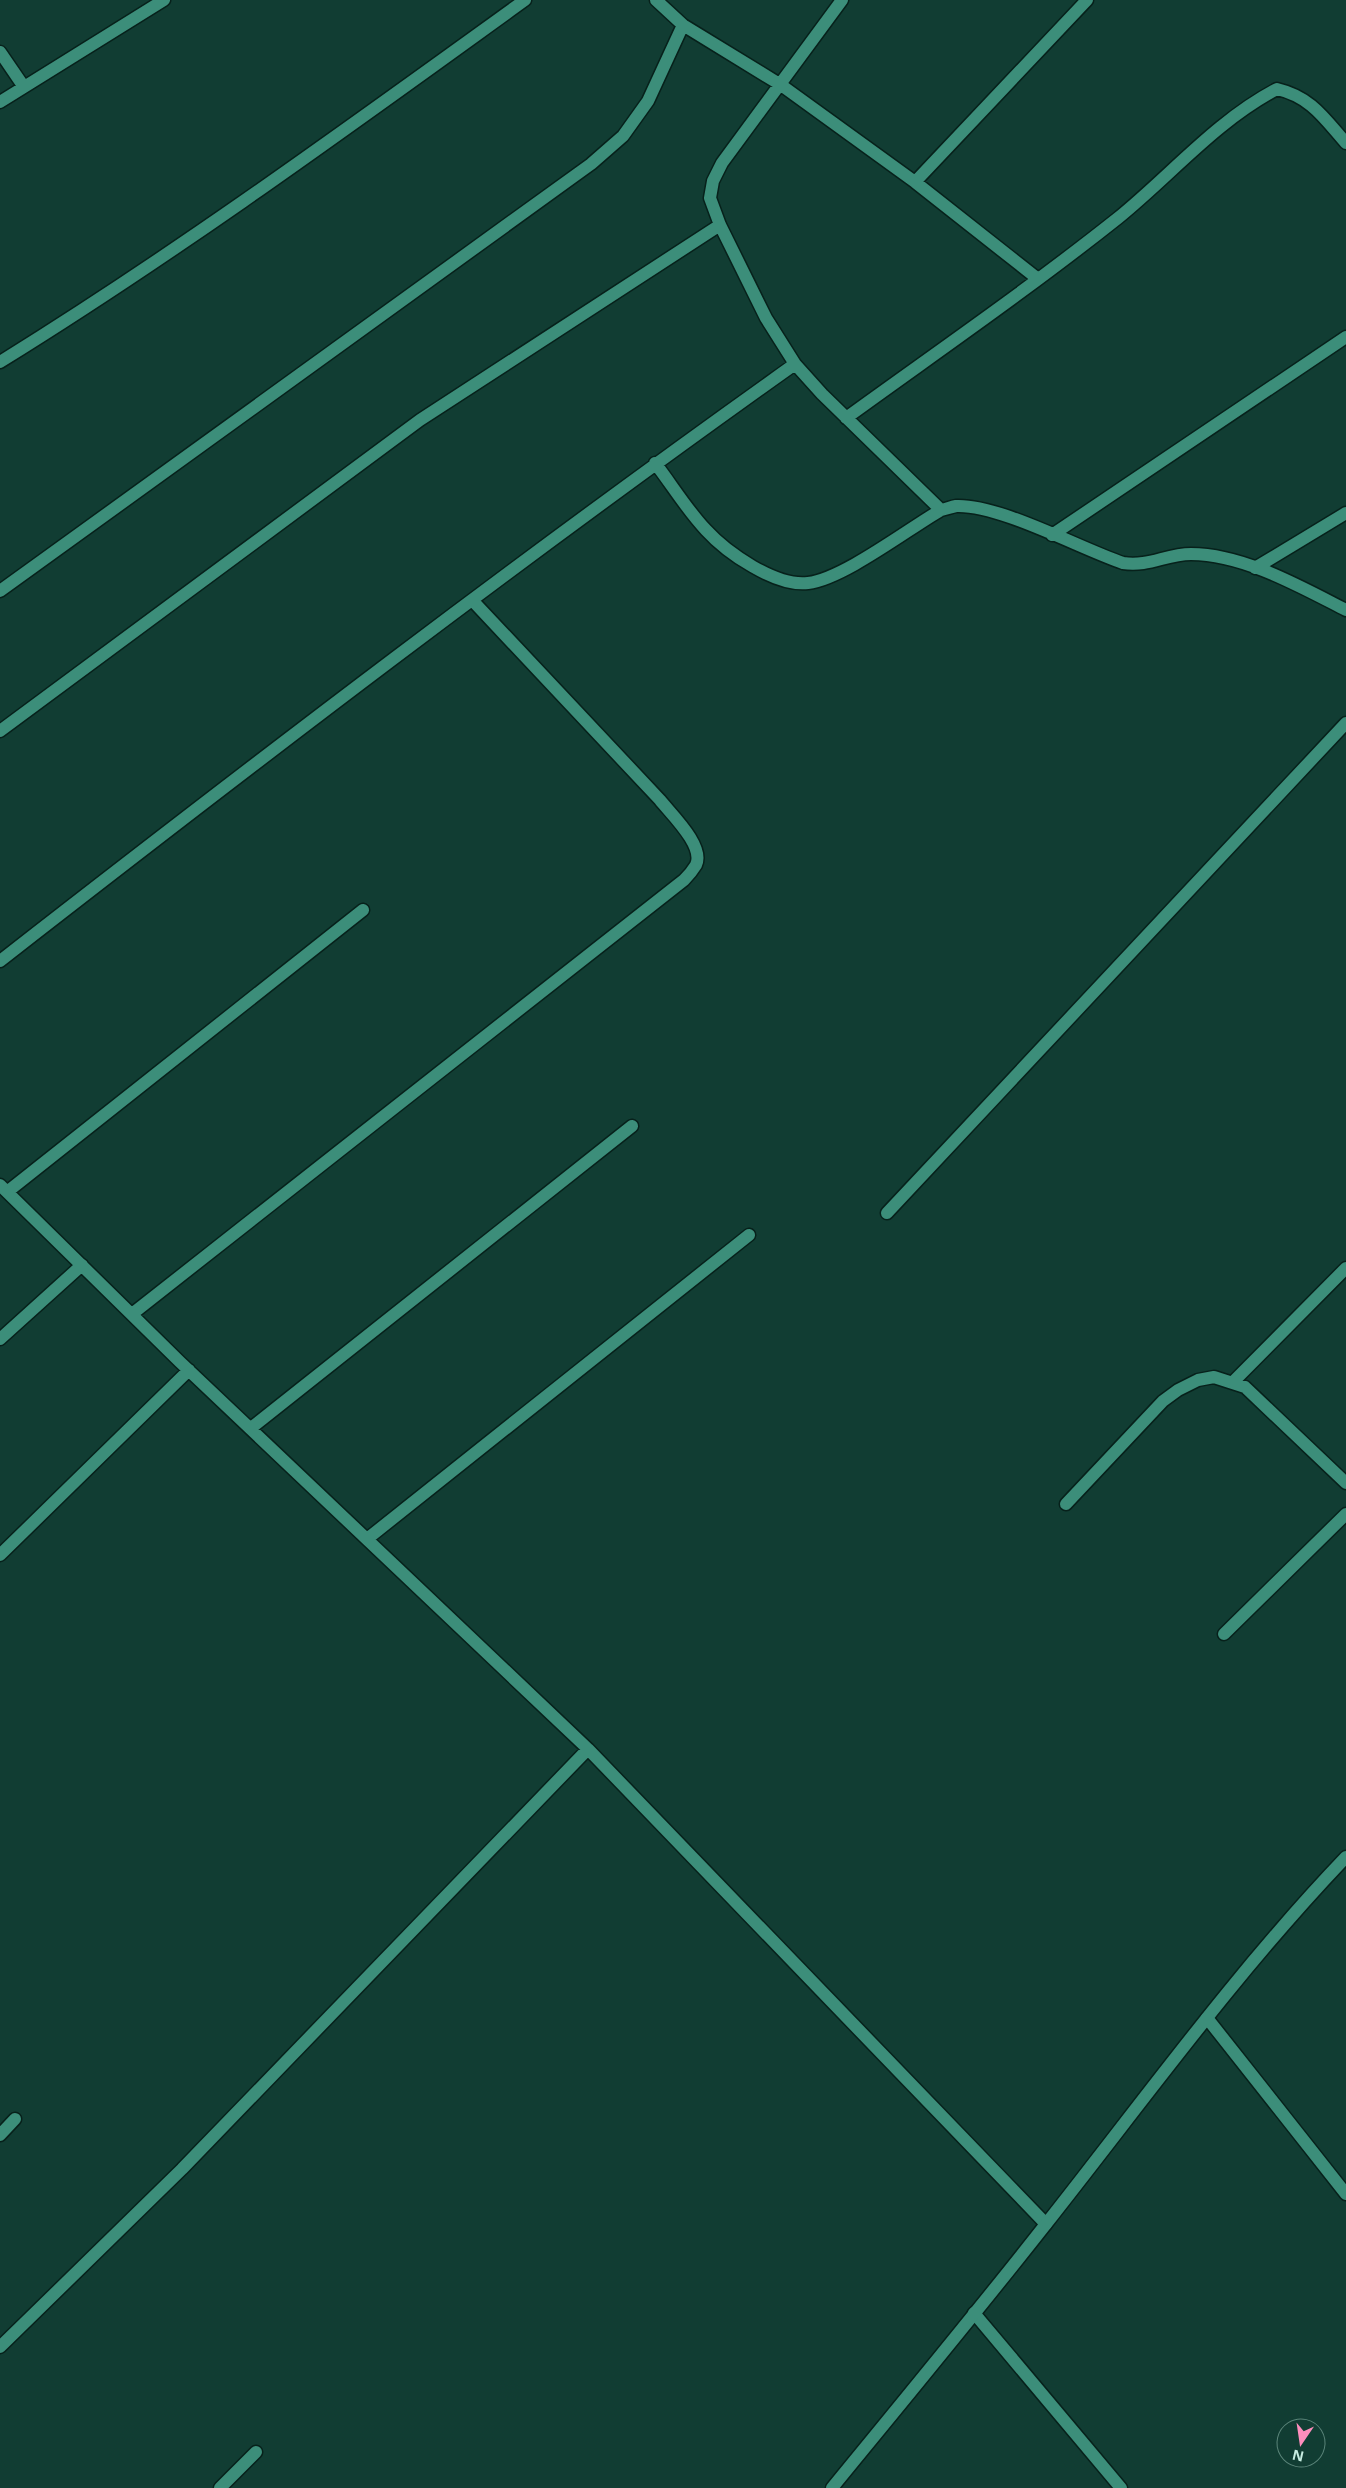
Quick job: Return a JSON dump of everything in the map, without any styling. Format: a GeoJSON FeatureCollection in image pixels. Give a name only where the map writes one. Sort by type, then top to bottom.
{"type":"FeatureCollection","features":[{"type":"Feature","properties":{"kind":"street"},"geometry":{"type":"LineString","coordinates":[[0,102],[164,0]]}},
{"type":"Feature","properties":{"kind":"street"},"geometry":{"type":"LineString","coordinates":[[0,362],[49,332],[277,179],[525,0]]}},
{"type":"Feature","properties":{"kind":"street"},"geometry":{"type":"LineString","coordinates":[[656,0],[683,25],[781,85],[915,182],[1038,279]]}},
{"type":"Feature","properties":{"kind":"street"},"geometry":{"type":"LineString","coordinates":[[842,0],[722,163],[714,181],[710,198],[720,225],[766,318],[795,364],[846,418],[941,510]]}},
{"type":"Feature","properties":{"kind":"street"},"geometry":{"type":"LineString","coordinates":[[915,182],[1087,0]]}},
{"type":"Feature","properties":{"kind":"street"},"geometry":{"type":"LineString","coordinates":[[0,591],[598,158],[624,136],[648,101],[683,25]]}},
{"type":"Feature","properties":{"kind":"street"},"geometry":{"type":"LineString","coordinates":[[0,52],[24,87]]}},
{"type":"Feature","properties":{"kind":"street"},"geometry":{"type":"LineString","coordinates":[[846,418],[1038,279],[1153,190],[1225,122],[1277,90],[1295,94],[1316,110],[1346,143]]}},
{"type":"Feature","properties":{"kind":"street"},"geometry":{"type":"LineString","coordinates":[[0,731],[420,420],[720,225]]}},
{"type":"Feature","properties":{"kind":"street"},"geometry":{"type":"LineString","coordinates":[[1052,535],[1346,337]]}},
{"type":"Feature","properties":{"kind":"street"},"geometry":{"type":"LineString","coordinates":[[0,961],[234,778],[655,463],[795,364]]}},
{"type":"Feature","properties":{"kind":"street"},"geometry":{"type":"LineString","coordinates":[[655,463],[707,531],[760,572],[777,579],[807,583],[832,576],[941,510],[955,506],[980,509],[1052,535],[1105,557],[1134,565],[1190,554],[1215,556],[1288,578],[1346,610]]}},
{"type":"Feature","properties":{"kind":"street"},"geometry":{"type":"LineString","coordinates":[[1255,568],[1346,512]]}},
{"type":"Feature","properties":{"kind":"street"},"geometry":{"type":"LineString","coordinates":[[132,1314],[684,880],[697,864],[698,852],[687,832],[660,800],[472,600]]}},
{"type":"Feature","properties":{"kind":"street"},"geometry":{"type":"LineString","coordinates":[[888,1213],[1346,722]]}},
{"type":"Feature","properties":{"kind":"street"},"geometry":{"type":"LineString","coordinates":[[362,910],[3,1189],[189,1370],[588,1749],[1046,2224]]}},
{"type":"Feature","properties":{"kind":"street"},"geometry":{"type":"LineString","coordinates":[[251,1428],[632,1126]]}},
{"type":"Feature","properties":{"kind":"street"},"geometry":{"type":"LineString","coordinates":[[367,1538],[749,1235]]}},
{"type":"Feature","properties":{"kind":"street"},"geometry":{"type":"LineString","coordinates":[[0,1339],[82,1264]]}},
{"type":"Feature","properties":{"kind":"street"},"geometry":{"type":"LineString","coordinates":[[1233,1382],[1346,1268]]}},
{"type":"Feature","properties":{"kind":"street"},"geometry":{"type":"LineString","coordinates":[[0,1555],[189,1370]]}},
{"type":"Feature","properties":{"kind":"street"},"geometry":{"type":"LineString","coordinates":[[1066,1504],[1163,1401],[1178,1390],[1198,1380],[1214,1377],[1245,1387],[1346,1483]]}},
{"type":"Feature","properties":{"kind":"street"},"geometry":{"type":"LineString","coordinates":[[1224,1634],[1346,1514]]}},
{"type":"Feature","properties":{"kind":"street"},"geometry":{"type":"LineString","coordinates":[[0,2347],[182,2169],[588,1749]]}},
{"type":"Feature","properties":{"kind":"street"},"geometry":{"type":"LineString","coordinates":[[832,2488],[1046,2224],[1207,2018],[1315,1890],[1346,1857]]}},
{"type":"Feature","properties":{"kind":"street"},"geometry":{"type":"LineString","coordinates":[[1207,2018],[1346,2194]]}},
{"type":"Feature","properties":{"kind":"street"},"geometry":{"type":"LineString","coordinates":[[0,2134],[15,2119]]}},
{"type":"Feature","properties":{"kind":"street"},"geometry":{"type":"LineString","coordinates":[[974,2314],[1121,2488]]}},
{"type":"Feature","properties":{"kind":"street"},"geometry":{"type":"LineString","coordinates":[[220,2488],[256,2452]]}}]}
